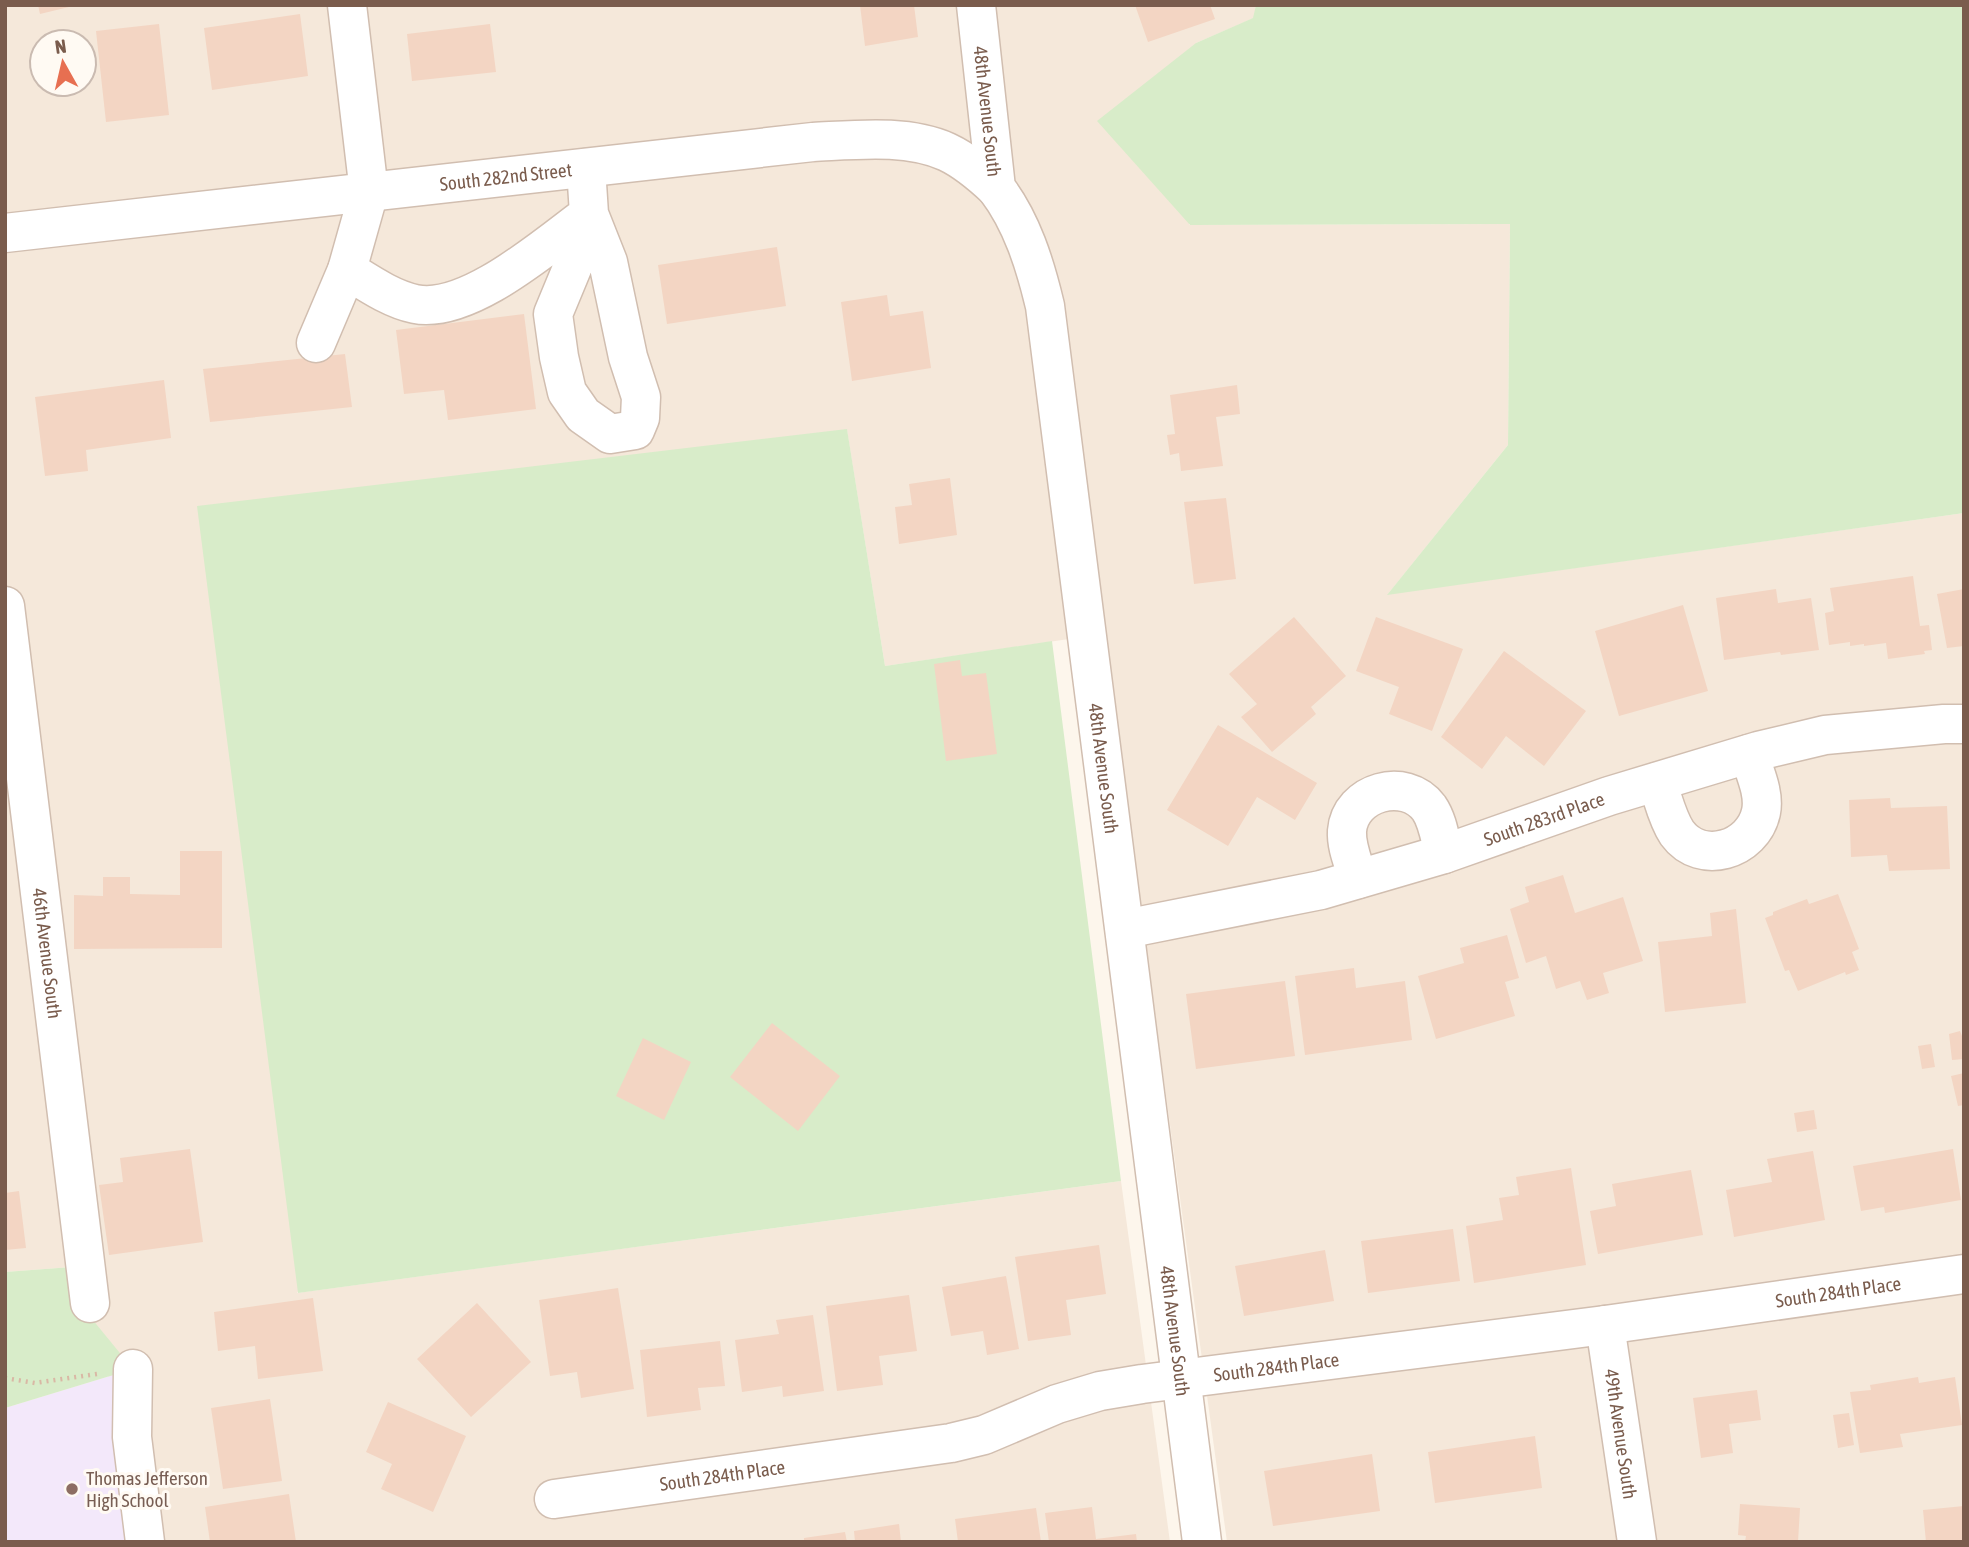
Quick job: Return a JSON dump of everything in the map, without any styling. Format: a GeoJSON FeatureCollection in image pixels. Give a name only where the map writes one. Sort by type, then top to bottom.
{"type":"FeatureCollection","features":[{"type":"Feature","properties":{"kind":"street"},"geometry":{"type":"LineString","coordinates":[[316,344],[348,270],[369,192],[347,5]]}},
{"type":"Feature","properties":{"kind":"street","name":"48th Avenue South"},"geometry":{"type":"LineString","coordinates":[[976,5],[996,188],[1023,235],[1045,306],[1202,1542]]}},
{"type":"Feature","properties":{"kind":"street","name":"South 282nd Street"},"geometry":{"type":"LineString","coordinates":[[5,233],[813,142],[899,141],[928,145],[963,161],[996,188]]}},
{"type":"Feature","properties":{"kind":"street"},"geometry":{"type":"LineString","coordinates":[[586,167],[589,214],[608,262],[628,357],[641,397],[640,418],[635,430],[610,434],[583,415],[567,392],[553,314],[575,261],[589,214]]}},
{"type":"Feature","properties":{"kind":"street"},"geometry":{"type":"LineString","coordinates":[[348,270],[376,288],[413,304],[445,303],[475,293],[497,281],[589,214]]}},
{"type":"Feature","properties":{"kind":"street","name":"46th Avenue South"},"geometry":{"type":"LineString","coordinates":[[5,606],[90,1303]]}},
{"type":"Feature","properties":{"kind":"street","name":"South 283rd Place"},"geometry":{"type":"LineString","coordinates":[[1125,929],[1321,890],[1444,854],[1609,796],[1749,754],[1825,735],[1964,724]]}},
{"type":"Feature","properties":{"kind":"street"},"geometry":{"type":"LineString","coordinates":[[1657,782],[1678,834],[1692,846],[1710,851],[1728,850],[1744,841],[1756,827],[1762,810],[1760,791],[1749,754]]}},
{"type":"Feature","properties":{"kind":"street"},"geometry":{"type":"LineString","coordinates":[[1358,879],[1347,831],[1353,814],[1363,800],[1379,792],[1397,790],[1414,795],[1428,806],[1436,822],[1444,854]]}},
{"type":"Feature","properties":{"kind":"street","name":"South 284th Place"},"geometry":{"type":"LineString","coordinates":[[554,1499],[951,1443],[984,1435],[1057,1404],[1100,1391],[1964,1275]]}},
{"type":"Feature","properties":{"kind":"street","name":"49th Avenue South"},"geometry":{"type":"LineString","coordinates":[[1605,1325],[1637,1542]]}},
{"type":"Feature","properties":{"kind":"street"},"geometry":{"type":"LineString","coordinates":[[133,1369],[132,1437],[145,1542]]}},
{"type":"Feature","properties":{"kind":"path"},"geometry":{"type":"LineString","coordinates":[[5,1378],[35,1382],[133,1369]]}},
{"type":"Feature","properties":{"kind":"shaded area"},"geometry":{"type":"Polygon","coordinates":[[[5,5],[1256,5],[1254,18],[1196,43],[1189,225],[1510,224],[1508,445],[1388,594],[1964,513],[1964,1542],[1227,1542],[1103,634],[885,666],[847,430],[297,1293],[1121,1181],[1170,1542],[156,1542],[92,1319],[85,1266],[5,1272],[5,5]]]}},
{"type":"Feature","properties":{"kind":"shaded area","name":"Thomas Jefferson High School"},"geometry":{"type":"Polygon","coordinates":[[[133,1369],[145,1542],[5,1542],[5,1408],[133,1369]]]}},
{"type":"Feature","properties":{"kind":"green space"},"geometry":{"type":"Polygon","coordinates":[[[1256,5],[1964,5],[1964,513],[1387,595],[1508,445],[1510,224],[1190,225],[1097,121],[1196,43],[1253,18],[1256,5]]]}},
{"type":"Feature","properties":{"kind":"green space"},"geometry":{"type":"Polygon","coordinates":[[[847,429],[885,666],[1052,641],[1121,1181],[298,1293],[197,506],[847,429]]]}},
{"type":"Feature","properties":{"kind":"green space"},"geometry":{"type":"Polygon","coordinates":[[[85,1266],[92,1319],[133,1369],[5,1408],[5,1272],[85,1266]]]}},
{"type":"Feature","properties":{"kind":"building"},"geometry":{"type":"Polygon","coordinates":[[[38,5],[73,5],[73,6],[40,14],[38,5]]]}},
{"type":"Feature","properties":{"kind":"building"},"geometry":{"type":"Polygon","coordinates":[[[860,5],[914,5],[918,37],[865,46],[860,5]]]}},
{"type":"Feature","properties":{"kind":"building"},"geometry":{"type":"Polygon","coordinates":[[[1135,5],[1210,5],[1215,19],[1148,42],[1135,5]]]}},
{"type":"Feature","properties":{"kind":"building"},"geometry":{"type":"Polygon","coordinates":[[[300,14],[308,76],[212,90],[204,28],[300,14]]]}},
{"type":"Feature","properties":{"kind":"building"},"geometry":{"type":"Polygon","coordinates":[[[159,24],[169,115],[106,122],[98,31],[159,24]]]}},
{"type":"Feature","properties":{"kind":"building"},"geometry":{"type":"Polygon","coordinates":[[[490,24],[496,72],[412,81],[407,34],[490,24]]]}},
{"type":"Feature","properties":{"kind":"building"},"geometry":{"type":"Polygon","coordinates":[[[777,247],[786,306],[667,324],[658,265],[777,247]]]}},
{"type":"Feature","properties":{"kind":"building"},"geometry":{"type":"Polygon","coordinates":[[[887,295],[890,316],[923,311],[931,368],[852,381],[841,302],[887,295]]]}},
{"type":"Feature","properties":{"kind":"building"},"geometry":{"type":"Polygon","coordinates":[[[524,314],[536,409],[448,420],[444,390],[404,394],[396,330],[524,314]]]}},
{"type":"Feature","properties":{"kind":"building"},"geometry":{"type":"Polygon","coordinates":[[[345,354],[352,407],[210,422],[203,369],[345,354]]]}},
{"type":"Feature","properties":{"kind":"building"},"geometry":{"type":"Polygon","coordinates":[[[164,380],[171,438],[86,450],[88,471],[45,476],[35,397],[164,380]]]}},
{"type":"Feature","properties":{"kind":"building"},"geometry":{"type":"Polygon","coordinates":[[[1237,385],[1240,414],[1216,417],[1223,466],[1181,471],[1179,453],[1170,455],[1167,435],[1175,434],[1170,395],[1237,385]]]}},
{"type":"Feature","properties":{"kind":"building"},"geometry":{"type":"Polygon","coordinates":[[[950,478],[957,535],[899,544],[895,507],[912,505],[909,484],[950,478]]]}},
{"type":"Feature","properties":{"kind":"building"},"geometry":{"type":"Polygon","coordinates":[[[1226,498],[1236,579],[1194,584],[1184,502],[1226,498]]]}},
{"type":"Feature","properties":{"kind":"building"},"geometry":{"type":"Polygon","coordinates":[[[1913,576],[1920,626],[1929,625],[1932,650],[1924,651],[1925,654],[1888,659],[1886,643],[1850,646],[1850,642],[1829,645],[1825,613],[1834,611],[1830,588],[1913,576]]]}},
{"type":"Feature","properties":{"kind":"building"},"geometry":{"type":"Polygon","coordinates":[[[1776,589],[1778,603],[1811,598],[1819,650],[1724,660],[1716,598],[1776,589]]]}},
{"type":"Feature","properties":{"kind":"building"},"geometry":{"type":"Polygon","coordinates":[[[1964,589],[1964,646],[1947,648],[1937,594],[1964,589]]]}},
{"type":"Feature","properties":{"kind":"building"},"geometry":{"type":"Polygon","coordinates":[[[1683,605],[1708,691],[1619,716],[1595,631],[1683,605]]]}},
{"type":"Feature","properties":{"kind":"building"},"geometry":{"type":"Polygon","coordinates":[[[1294,617],[1346,676],[1311,707],[1316,714],[1272,752],[1241,717],[1257,704],[1229,674],[1294,617]]]}},
{"type":"Feature","properties":{"kind":"building"},"geometry":{"type":"Polygon","coordinates":[[[1376,617],[1463,649],[1432,731],[1389,714],[1399,687],[1356,671],[1376,617]]]}},
{"type":"Feature","properties":{"kind":"building"},"geometry":{"type":"Polygon","coordinates":[[[1504,651],[1586,711],[1544,766],[1506,736],[1482,769],[1441,737],[1504,651]]]}},
{"type":"Feature","properties":{"kind":"building"},"geometry":{"type":"Polygon","coordinates":[[[960,660],[962,676],[986,673],[997,754],[946,761],[934,664],[960,660]]]}},
{"type":"Feature","properties":{"kind":"building"},"geometry":{"type":"Polygon","coordinates":[[[1218,725],[1317,783],[1295,820],[1257,797],[1228,846],[1167,810],[1218,725]]]}},
{"type":"Feature","properties":{"kind":"building"},"geometry":{"type":"Polygon","coordinates":[[[1890,798],[1891,808],[1947,806],[1950,869],[1889,871],[1887,855],[1851,857],[1849,800],[1890,798]]]}},
{"type":"Feature","properties":{"kind":"building"},"geometry":{"type":"Polygon","coordinates":[[[180,851],[222,851],[222,948],[74,949],[74,895],[103,896],[103,877],[130,877],[130,894],[180,895],[180,851]]]}},
{"type":"Feature","properties":{"kind":"building"},"geometry":{"type":"Polygon","coordinates":[[[1563,875],[1575,913],[1623,897],[1643,961],[1603,973],[1609,993],[1587,1000],[1580,981],[1556,989],[1546,956],[1526,963],[1510,909],[1529,902],[1525,887],[1563,875]]]}},
{"type":"Feature","properties":{"kind":"building"},"geometry":{"type":"Polygon","coordinates":[[[1838,894],[1859,949],[1852,952],[1859,970],[1846,975],[1845,972],[1798,991],[1789,970],[1785,971],[1765,918],[1773,915],[1773,912],[1807,899],[1809,904],[1838,894]]]}},
{"type":"Feature","properties":{"kind":"building"},"geometry":{"type":"Polygon","coordinates":[[[1736,909],[1746,1003],[1665,1012],[1658,942],[1712,936],[1710,913],[1736,909]]]}},
{"type":"Feature","properties":{"kind":"building"},"geometry":{"type":"Polygon","coordinates":[[[1507,935],[1519,978],[1505,982],[1515,1016],[1436,1039],[1418,976],[1464,963],[1460,948],[1507,935]]]}},
{"type":"Feature","properties":{"kind":"building"},"geometry":{"type":"Polygon","coordinates":[[[1354,968],[1356,988],[1405,981],[1412,1040],[1305,1055],[1295,976],[1354,968]]]}},
{"type":"Feature","properties":{"kind":"building"},"geometry":{"type":"Polygon","coordinates":[[[1285,981],[1295,1056],[1196,1069],[1186,994],[1285,981]]]}},
{"type":"Feature","properties":{"kind":"building"},"geometry":{"type":"Polygon","coordinates":[[[772,1023],[840,1076],[798,1131],[730,1077],[772,1023]]]}},
{"type":"Feature","properties":{"kind":"building"},"geometry":{"type":"Polygon","coordinates":[[[1960,1031],[1964,1041],[1964,1059],[1952,1060],[1949,1034],[1960,1031]]]}},
{"type":"Feature","properties":{"kind":"building"},"geometry":{"type":"Polygon","coordinates":[[[643,1038],[691,1062],[664,1120],[616,1096],[643,1038]]]}},
{"type":"Feature","properties":{"kind":"building"},"geometry":{"type":"Polygon","coordinates":[[[1931,1044],[1935,1067],[1922,1069],[1918,1046],[1931,1044]]]}},
{"type":"Feature","properties":{"kind":"building"},"geometry":{"type":"Polygon","coordinates":[[[1964,1073],[1964,1105],[1958,1106],[1951,1076],[1964,1073]]]}},
{"type":"Feature","properties":{"kind":"building"},"geometry":{"type":"Polygon","coordinates":[[[1814,1110],[1817,1129],[1797,1132],[1794,1113],[1814,1110]]]}},
{"type":"Feature","properties":{"kind":"building"},"geometry":{"type":"Polygon","coordinates":[[[190,1149],[203,1242],[109,1255],[99,1185],[123,1182],[120,1158],[190,1149]]]}},
{"type":"Feature","properties":{"kind":"building"},"geometry":{"type":"Polygon","coordinates":[[[1953,1149],[1961,1200],[1885,1213],[1884,1207],[1861,1211],[1853,1166],[1953,1149]]]}},
{"type":"Feature","properties":{"kind":"building"},"geometry":{"type":"Polygon","coordinates":[[[1813,1151],[1825,1220],[1734,1237],[1726,1190],[1772,1182],[1767,1159],[1813,1151]]]}},
{"type":"Feature","properties":{"kind":"building"},"geometry":{"type":"Polygon","coordinates":[[[1571,1168],[1586,1265],[1474,1283],[1466,1226],[1503,1220],[1499,1198],[1519,1195],[1516,1177],[1571,1168]]]}},
{"type":"Feature","properties":{"kind":"building"},"geometry":{"type":"Polygon","coordinates":[[[1691,1170],[1703,1235],[1598,1254],[1590,1211],[1616,1206],[1612,1184],[1691,1170]]]}},
{"type":"Feature","properties":{"kind":"building"},"geometry":{"type":"Polygon","coordinates":[[[19,1191],[26,1248],[5,1250],[5,1193],[19,1191]]]}},
{"type":"Feature","properties":{"kind":"building"},"geometry":{"type":"Polygon","coordinates":[[[1453,1229],[1460,1281],[1368,1293],[1361,1241],[1453,1229]]]}},
{"type":"Feature","properties":{"kind":"building"},"geometry":{"type":"Polygon","coordinates":[[[1099,1245],[1106,1294],[1066,1300],[1071,1335],[1028,1341],[1015,1257],[1099,1245]]]}},
{"type":"Feature","properties":{"kind":"building"},"geometry":{"type":"Polygon","coordinates":[[[1325,1250],[1334,1301],[1244,1316],[1235,1266],[1325,1250]]]}},
{"type":"Feature","properties":{"kind":"building"},"geometry":{"type":"Polygon","coordinates":[[[1006,1276],[1019,1349],[987,1355],[983,1331],[951,1336],[942,1287],[1006,1276]]]}},
{"type":"Feature","properties":{"kind":"building"},"geometry":{"type":"Polygon","coordinates":[[[618,1288],[634,1389],[581,1398],[577,1372],[550,1376],[539,1300],[618,1288]]]}},
{"type":"Feature","properties":{"kind":"building"},"geometry":{"type":"Polygon","coordinates":[[[909,1295],[917,1351],[879,1356],[883,1385],[837,1391],[826,1306],[909,1295]]]}},
{"type":"Feature","properties":{"kind":"building"},"geometry":{"type":"Polygon","coordinates":[[[313,1298],[323,1371],[258,1379],[255,1346],[218,1351],[214,1312],[313,1298]]]}},
{"type":"Feature","properties":{"kind":"building"},"geometry":{"type":"Polygon","coordinates":[[[477,1303],[531,1362],[471,1417],[417,1359],[477,1303]]]}},
{"type":"Feature","properties":{"kind":"building"},"geometry":{"type":"Polygon","coordinates":[[[813,1315],[824,1391],[783,1397],[782,1386],[742,1392],[735,1340],[779,1334],[776,1320],[813,1315]]]}},
{"type":"Feature","properties":{"kind":"building"},"geometry":{"type":"Polygon","coordinates":[[[720,1341],[725,1386],[698,1388],[701,1410],[647,1417],[640,1350],[720,1341]]]}},
{"type":"Feature","properties":{"kind":"building"},"geometry":{"type":"Polygon","coordinates":[[[1918,1377],[1919,1383],[1955,1377],[1962,1425],[1900,1434],[1903,1447],[1860,1453],[1850,1392],[1871,1390],[1870,1385],[1918,1377]]]}},
{"type":"Feature","properties":{"kind":"building"},"geometry":{"type":"Polygon","coordinates":[[[1757,1390],[1761,1420],[1729,1424],[1733,1453],[1701,1458],[1693,1398],[1757,1390]]]}},
{"type":"Feature","properties":{"kind":"building"},"geometry":{"type":"Polygon","coordinates":[[[270,1399],[282,1481],[223,1489],[211,1408],[270,1399]]]}},
{"type":"Feature","properties":{"kind":"building"},"geometry":{"type":"Polygon","coordinates":[[[388,1402],[466,1436],[433,1512],[381,1489],[392,1464],[366,1452],[388,1402]]]}},
{"type":"Feature","properties":{"kind":"building"},"geometry":{"type":"Polygon","coordinates":[[[1849,1413],[1854,1445],[1838,1448],[1833,1415],[1849,1413]]]}},
{"type":"Feature","properties":{"kind":"building"},"geometry":{"type":"Polygon","coordinates":[[[1535,1436],[1542,1488],[1435,1503],[1428,1452],[1535,1436]]]}},
{"type":"Feature","properties":{"kind":"building"},"geometry":{"type":"Polygon","coordinates":[[[1372,1454],[1380,1511],[1273,1526],[1264,1471],[1372,1454]]]}},
{"type":"Feature","properties":{"kind":"building"},"geometry":{"type":"Polygon","coordinates":[[[289,1494],[296,1542],[210,1542],[205,1507],[289,1494]]]}},
{"type":"Feature","properties":{"kind":"building"},"geometry":{"type":"Polygon","coordinates":[[[1740,1504],[1800,1508],[1798,1542],[1745,1542],[1746,1536],[1738,1535],[1740,1504]]]}},
{"type":"Feature","properties":{"kind":"building"},"geometry":{"type":"Polygon","coordinates":[[[1964,1506],[1964,1542],[1926,1542],[1923,1510],[1964,1506]]]}},
{"type":"Feature","properties":{"kind":"building"},"geometry":{"type":"Polygon","coordinates":[[[1092,1507],[1096,1539],[1136,1534],[1137,1542],[1049,1542],[1045,1513],[1092,1507]]]}},
{"type":"Feature","properties":{"kind":"building"},"geometry":{"type":"Polygon","coordinates":[[[1036,1508],[1041,1542],[958,1542],[955,1519],[1036,1508]]]}},
{"type":"Feature","properties":{"kind":"building"},"geometry":{"type":"Polygon","coordinates":[[[899,1524],[901,1542],[855,1542],[854,1531],[899,1524]]]}},
{"type":"Feature","properties":{"kind":"building"},"geometry":{"type":"Polygon","coordinates":[[[845,1532],[847,1542],[804,1542],[804,1538],[845,1532]]]}},
{"type":"Feature","properties":{"kind":"place","name":"Thomas Jefferson High School"},"geometry":{"type":"Point","coordinates":[72,1489]}}]}
